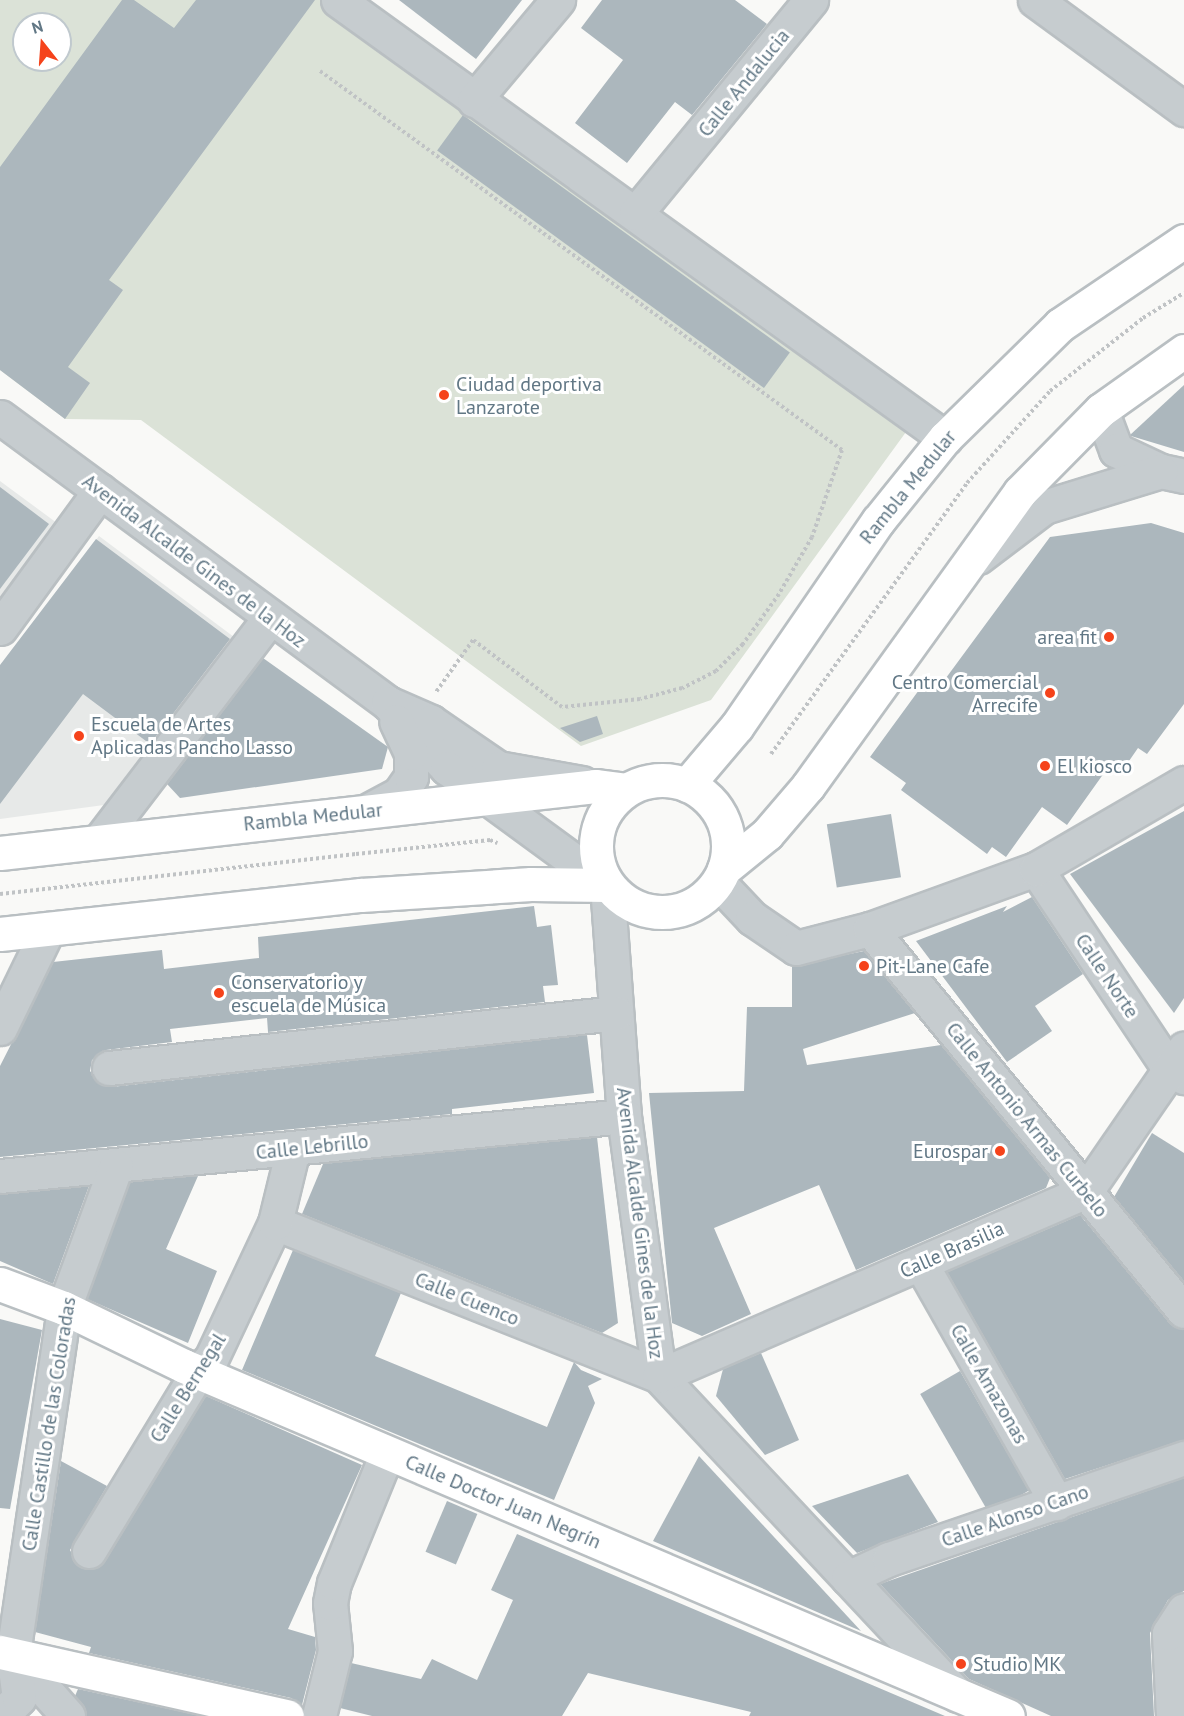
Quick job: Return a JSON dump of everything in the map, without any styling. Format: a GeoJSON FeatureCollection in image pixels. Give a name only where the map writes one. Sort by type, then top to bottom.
{"type":"FeatureCollection","features":[{"type":"Feature","properties":{"kind":"main road","name":"Rambla Medular"},"geometry":{"type":"LineString","coordinates":[[687,785],[737,726],[878,521],[945,438],[1060,326],[1184,241]]}},
{"type":"Feature","properties":{"kind":"main road"},"geometry":{"type":"LineString","coordinates":[[721,875],[728,849],[725,825],[715,806],[687,785],[665,780],[611,788],[606,809],[596,833],[596,859],[607,885],[630,905],[651,912],[674,912],[707,895],[721,875],[767,834],[808,786],[1020,492],[1101,410],[1184,351]]}},
{"type":"Feature","properties":{"kind":"main road","name":"Rambla Medular"},"geometry":{"type":"LineString","coordinates":[[0,853],[100,840],[611,788]]}},
{"type":"Feature","properties":{"kind":"main road"},"geometry":{"type":"LineString","coordinates":[[0,934],[361,895],[531,884],[607,885]]}},
{"type":"Feature","properties":{"kind":"main road","name":"Calle Doctor Juan Negrín"},"geometry":{"type":"LineString","coordinates":[[0,1284],[64,1308],[198,1372],[1008,1716]]}},
{"type":"Feature","properties":{"kind":"main road"},"geometry":{"type":"LineString","coordinates":[[6,1653],[287,1716]]}},
{"type":"Feature","properties":{"kind":"street"},"geometry":{"type":"LineString","coordinates":[[338,0],[945,438]]}},
{"type":"Feature","properties":{"kind":"street"},"geometry":{"type":"LineString","coordinates":[[474,100],[558,0]]}},
{"type":"Feature","properties":{"kind":"street","name":"Calle Andalucia"},"geometry":{"type":"LineString","coordinates":[[636,213],[811,0]]}},
{"type":"Feature","properties":{"kind":"street"},"geometry":{"type":"LineString","coordinates":[[1035,0],[1184,109]]}},
{"type":"Feature","properties":{"kind":"street"},"geometry":{"type":"LineString","coordinates":[[1101,410],[1116,450],[1172,474]]}},
{"type":"Feature","properties":{"kind":"street","name":"Avenida Alcalde Gines de la Hoz"},"geometry":{"type":"LineString","coordinates":[[0,417],[388,703],[431,722],[498,768],[611,788]]}},
{"type":"Feature","properties":{"kind":"street"},"geometry":{"type":"LineString","coordinates":[[969,564],[1044,507],[1172,474]]}},
{"type":"Feature","properties":{"kind":"street"},"geometry":{"type":"LineString","coordinates":[[0,628],[100,491]]}},
{"type":"Feature","properties":{"kind":"street"},"geometry":{"type":"LineString","coordinates":[[100,840],[270,618]]}},
{"type":"Feature","properties":{"kind":"street","name":"Avenida Alcalde Gines de la Hoz"},"geometry":{"type":"LineString","coordinates":[[388,703],[447,768],[489,801],[607,885],[624,1116],[659,1376],[958,1695]]}},
{"type":"Feature","properties":{"kind":"street","name":"Avenida Alcalde Gines de la Hoz"},"geometry":{"type":"LineString","coordinates":[[367,812],[399,794],[411,777],[411,753],[388,703]]}},
{"type":"Feature","properties":{"kind":"street"},"geometry":{"type":"LineString","coordinates":[[721,875],[752,918],[796,948],[870,929],[1035,869],[1184,783]]}},
{"type":"Feature","properties":{"kind":"street","name":"Calle Norte"},"geometry":{"type":"LineString","coordinates":[[1035,869],[1179,1065]]}},
{"type":"Feature","properties":{"kind":"street"},"geometry":{"type":"LineString","coordinates":[[0,1028],[48,929]]}},
{"type":"Feature","properties":{"kind":"street","name":"Calle Antonio Armas Curbelo"},"geometry":{"type":"LineString","coordinates":[[870,929],[1184,1311]]}},
{"type":"Feature","properties":{"kind":"street"},"geometry":{"type":"LineString","coordinates":[[109,1068],[616,1013]]}},
{"type":"Feature","properties":{"kind":"street"},"geometry":{"type":"LineString","coordinates":[[1086,1191],[1179,1065]]}},
{"type":"Feature","properties":{"kind":"street","name":"Calle Lebrillo"},"geometry":{"type":"LineString","coordinates":[[0,1176],[624,1116]]}},
{"type":"Feature","properties":{"kind":"street","name":"Calle Bernegal"},"geometry":{"type":"LineString","coordinates":[[89,1551],[198,1372],[211,1359],[275,1223],[294,1149]]}},
{"type":"Feature","properties":{"kind":"street","name":"Calle Castillo de las Coloradas"},"geometry":{"type":"LineString","coordinates":[[0,1716],[19,1698],[6,1653],[64,1308],[116,1166]]}},
{"type":"Feature","properties":{"kind":"street","name":"Calle Brasilia"},"geometry":{"type":"LineString","coordinates":[[659,1376],[1086,1191]]}},
{"type":"Feature","properties":{"kind":"street","name":"Calle Cuenco"},"geometry":{"type":"LineString","coordinates":[[275,1223],[659,1376]]}},
{"type":"Feature","properties":{"kind":"street","name":"Calle Amazonas"},"geometry":{"type":"LineString","coordinates":[[921,1264],[1057,1503]]}},
{"type":"Feature","properties":{"kind":"street"},"geometry":{"type":"LineString","coordinates":[[319,1716],[335,1651],[330,1603],[334,1583],[387,1452]]}},
{"type":"Feature","properties":{"kind":"street","name":"Calle Alonso Cano"},"geometry":{"type":"LineString","coordinates":[[848,1578],[889,1559],[1184,1458]]}},
{"type":"Feature","properties":{"kind":"street"},"geometry":{"type":"LineString","coordinates":[[1173,1716],[1169,1633],[1184,1610]]}},
{"type":"Feature","properties":{"kind":"street"},"geometry":{"type":"LineString","coordinates":[[6,1653],[68,1716]]}},
{"type":"Feature","properties":{"kind":"path"},"geometry":{"type":"LineString","coordinates":[[320,71],[842,450],[812,537],[779,594],[743,644],[716,671],[682,688],[640,699],[561,707],[472,640],[436,692]]}},
{"type":"Feature","properties":{"kind":"path"},"geometry":{"type":"LineString","coordinates":[[771,754],[967,483],[1050,391],[1143,318],[1184,293]]}},
{"type":"Feature","properties":{"kind":"path"},"geometry":{"type":"LineString","coordinates":[[0,894],[490,840],[508,847]]}},
{"type":"Feature","properties":{"kind":"shaded area","name":"Ciudad deportiva Lanzarote"},"geometry":{"type":"Polygon","coordinates":[[[0,0],[321,0],[906,432],[711,700],[581,746],[141,420],[65,419],[0,370],[0,0]]]}},
{"type":"Feature","properties":{"kind":"shaded area"},"geometry":{"type":"Polygon","coordinates":[[[0,481],[61,526],[0,607],[0,481]]]}},
{"type":"Feature","properties":{"kind":"shaded area","name":"Escuela de Artes Aplicadas Pancho Lasso"},"geometry":{"type":"Polygon","coordinates":[[[99,536],[234,637],[104,805],[0,819],[0,666],[99,536]]]}},
{"type":"Feature","properties":{"kind":"building"},"geometry":{"type":"Polygon","coordinates":[[[122,0],[134,0],[174,28],[196,0],[315,0],[109,280],[123,290],[68,367],[90,383],[65,419],[0,370],[0,167],[69,72],[72,72],[72,68],[122,0]]]}},
{"type":"Feature","properties":{"kind":"building"},"geometry":{"type":"Polygon","coordinates":[[[399,0],[522,0],[476,59],[399,0]]]}},
{"type":"Feature","properties":{"kind":"building"},"geometry":{"type":"Polygon","coordinates":[[[602,0],[735,0],[767,24],[692,115],[675,102],[627,163],[575,123],[623,60],[581,28],[602,0]]]}},
{"type":"Feature","properties":{"kind":"building"},"geometry":{"type":"Polygon","coordinates":[[[463,115],[790,352],[764,388],[437,151],[463,115]]]}},
{"type":"Feature","properties":{"kind":"building"},"geometry":{"type":"Polygon","coordinates":[[[1184,385],[1184,452],[1130,435],[1184,385]]]}},
{"type":"Feature","properties":{"kind":"building"},"geometry":{"type":"Polygon","coordinates":[[[0,487],[49,524],[0,589],[0,487]]]}},
{"type":"Feature","properties":{"kind":"building","name":"Centro Comercial Arrecife"},"geometry":{"type":"Polygon","coordinates":[[[1151,523],[1184,533],[1184,704],[1147,754],[1138,748],[1120,774],[1109,766],[1067,825],[1042,807],[1006,857],[992,847],[987,854],[901,790],[906,783],[870,757],[927,679],[943,682],[1050,537],[1151,523]]]}},
{"type":"Feature","properties":{"kind":"building","name":"Escuela de Artes Aplicadas Pancho Lasso"},"geometry":{"type":"Polygon","coordinates":[[[96,539],[230,639],[150,744],[83,694],[0,804],[0,665],[96,539]]]}},
{"type":"Feature","properties":{"kind":"building"},"geometry":{"type":"Polygon","coordinates":[[[263,658],[388,747],[382,769],[180,798],[167,784],[263,658]]]}},
{"type":"Feature","properties":{"kind":"building"},"geometry":{"type":"Polygon","coordinates":[[[597,716],[603,734],[580,742],[560,728],[597,716]]]}},
{"type":"Feature","properties":{"kind":"building"},"geometry":{"type":"Polygon","coordinates":[[[1184,811],[1184,998],[1174,1013],[1070,874],[1184,811]]]}},
{"type":"Feature","properties":{"kind":"building"},"geometry":{"type":"Polygon","coordinates":[[[891,814],[901,877],[837,887],[827,824],[891,814]]]}},
{"type":"Feature","properties":{"kind":"building"},"geometry":{"type":"Polygon","coordinates":[[[1032,897],[1083,974],[1035,1006],[1052,1031],[1007,1062],[916,941],[1007,906],[1003,912],[1032,897]]]}},
{"type":"Feature","properties":{"kind":"building"},"geometry":{"type":"Polygon","coordinates":[[[534,906],[537,927],[551,925],[558,985],[543,986],[545,1002],[268,1032],[267,1018],[170,1029],[172,1042],[106,1050],[92,1060],[90,1071],[101,1085],[111,1087],[587,1035],[594,1093],[452,1109],[452,1114],[0,1157],[0,1066],[53,962],[162,950],[164,969],[259,958],[258,937],[534,906]]]}},
{"type":"Feature","properties":{"kind":"building"},"geometry":{"type":"Polygon","coordinates":[[[864,951],[915,1013],[803,1049],[807,1065],[941,1045],[1050,1178],[1046,1188],[856,1270],[819,1185],[714,1228],[751,1314],[702,1336],[672,1323],[649,1093],[744,1091],[747,1007],[792,1007],[792,966],[864,951]]]}},
{"type":"Feature","properties":{"kind":"building"},"geometry":{"type":"Polygon","coordinates":[[[1152,1133],[1184,1153],[1184,1281],[1114,1197],[1152,1133]]]}},
{"type":"Feature","properties":{"kind":"building"},"geometry":{"type":"Polygon","coordinates":[[[597,1137],[618,1323],[602,1333],[302,1214],[323,1164],[597,1137]]]}},
{"type":"Feature","properties":{"kind":"building"},"geometry":{"type":"Polygon","coordinates":[[[198,1176],[166,1249],[217,1271],[188,1343],[87,1299],[130,1182],[198,1176]]]}},
{"type":"Feature","properties":{"kind":"building"},"geometry":{"type":"Polygon","coordinates":[[[89,1186],[53,1284],[0,1261],[0,1194],[89,1186]]]}},
{"type":"Feature","properties":{"kind":"building"},"geometry":{"type":"Polygon","coordinates":[[[1080,1215],[1170,1323],[1184,1329],[1184,1440],[1065,1479],[947,1272],[1080,1215]]]}},
{"type":"Feature","properties":{"kind":"building"},"geometry":{"type":"Polygon","coordinates":[[[293,1250],[401,1293],[375,1356],[547,1427],[574,1362],[581,1370],[602,1379],[588,1386],[595,1403],[554,1500],[242,1370],[293,1250]]]}},
{"type":"Feature","properties":{"kind":"building"},"geometry":{"type":"Polygon","coordinates":[[[0,1319],[42,1330],[10,1509],[0,1508],[0,1319]]]}},
{"type":"Feature","properties":{"kind":"building"},"geometry":{"type":"Polygon","coordinates":[[[761,1353],[799,1440],[765,1455],[716,1396],[723,1369],[761,1353]]]}},
{"type":"Feature","properties":{"kind":"building"},"geometry":{"type":"Polygon","coordinates":[[[960,1371],[1029,1491],[989,1514],[920,1394],[960,1371]]]}},
{"type":"Feature","properties":{"kind":"building"},"geometry":{"type":"Polygon","coordinates":[[[206,1396],[362,1465],[288,1629],[315,1637],[316,1650],[302,1705],[291,1698],[89,1653],[91,1647],[35,1632],[61,1461],[107,1486],[70,1550],[79,1567],[97,1568],[206,1396]]]}},
{"type":"Feature","properties":{"kind":"building"},"geometry":{"type":"Polygon","coordinates":[[[699,1456],[861,1631],[653,1541],[699,1456]]]}},
{"type":"Feature","properties":{"kind":"building"},"geometry":{"type":"Polygon","coordinates":[[[908,1474],[938,1522],[857,1553],[812,1506],[908,1474]]]}},
{"type":"Feature","properties":{"kind":"building"},"geometry":{"type":"Polygon","coordinates":[[[1184,1478],[1184,1591],[1168,1600],[1150,1633],[1154,1716],[1051,1716],[969,1679],[880,1584],[1184,1478]]]}},
{"type":"Feature","properties":{"kind":"building"},"geometry":{"type":"Polygon","coordinates":[[[447,1501],[477,1514],[456,1565],[426,1552],[447,1501]]]}},
{"type":"Feature","properties":{"kind":"building"},"geometry":{"type":"Polygon","coordinates":[[[517,1534],[945,1716],[749,1716],[751,1712],[588,1673],[562,1716],[372,1716],[340,1708],[351,1663],[421,1679],[432,1659],[477,1680],[513,1600],[491,1590],[517,1534]]]}},
{"type":"Feature","properties":{"kind":"building"},"geometry":{"type":"Polygon","coordinates":[[[78,1689],[201,1716],[86,1716],[75,1696],[78,1689]]]}},
{"type":"Feature","properties":{"kind":"place","name":"Ciudad deportiva Lanzarote"},"geometry":{"type":"Point","coordinates":[444,395]}},
{"type":"Feature","properties":{"kind":"place","name":"area fit"},"geometry":{"type":"Point","coordinates":[1109,637]}},
{"type":"Feature","properties":{"kind":"place","name":"Centro Comercial Arrecife"},"geometry":{"type":"Point","coordinates":[1050,693]}},
{"type":"Feature","properties":{"kind":"place","name":"Escuela de Artes Aplicadas Pancho Lasso"},"geometry":{"type":"Point","coordinates":[79,736]}},
{"type":"Feature","properties":{"kind":"place","name":"El kiosco"},"geometry":{"type":"Point","coordinates":[1045,766]}},
{"type":"Feature","properties":{"kind":"place","name":"Pit-Lane Cafe"},"geometry":{"type":"Point","coordinates":[864,966]}},
{"type":"Feature","properties":{"kind":"place","name":"Conservatorio y escuela de Música"},"geometry":{"type":"Point","coordinates":[219,993]}},
{"type":"Feature","properties":{"kind":"place","name":"Eurospar"},"geometry":{"type":"Point","coordinates":[1000,1151]}},
{"type":"Feature","properties":{"kind":"place","name":"Studio MK"},"geometry":{"type":"Point","coordinates":[961,1664]}}]}
